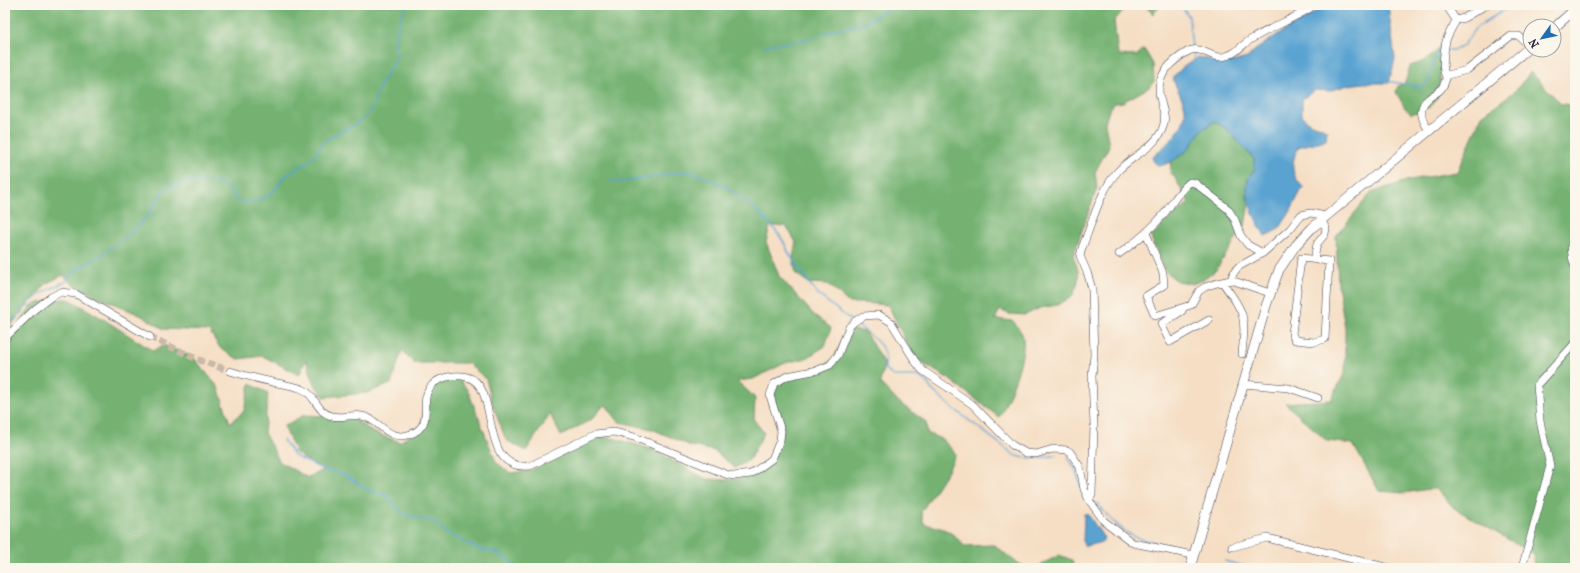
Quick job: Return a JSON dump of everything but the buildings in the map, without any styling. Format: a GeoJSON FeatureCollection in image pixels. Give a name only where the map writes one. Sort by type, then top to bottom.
{"type":"FeatureCollection","features":[{"type":"Feature","properties":{"kind":"street"},"geometry":{"type":"LineString","coordinates":[[1089,500],[1092,495],[1091,478],[1094,425],[1092,376],[1094,355],[1092,289],[1088,272],[1080,256],[1106,188],[1118,170],[1148,148],[1163,128],[1164,113],[1159,96],[1159,83],[1164,71],[1175,60],[1188,51],[1194,50],[1200,50],[1217,56],[1234,54],[1249,41],[1309,9],[1313,5]]}},
{"type":"Feature","properties":{"kind":"street"},"geometry":{"type":"LineString","coordinates":[[1446,5],[1456,20]]}},
{"type":"Feature","properties":{"kind":"street"},"geometry":{"type":"LineString","coordinates":[[1430,130],[1422,117],[1422,108],[1426,100],[1440,91],[1443,87],[1446,77],[1444,64],[1446,40],[1456,20],[1464,18],[1486,5]]}},
{"type":"Feature","properties":{"kind":"street"},"geometry":{"type":"LineString","coordinates":[[1562,21],[1575,9]]}},
{"type":"Feature","properties":{"kind":"street"},"geometry":{"type":"LineString","coordinates":[[1446,77],[1448,75],[1467,70],[1511,36],[1519,36],[1522,39]]}},
{"type":"Feature","properties":{"kind":"street"},"geometry":{"type":"LineString","coordinates":[[1190,568],[1270,293],[1279,270],[1296,245],[1323,218],[1522,54]]}},
{"type":"Feature","properties":{"kind":"street"},"geometry":{"type":"LineString","coordinates":[[1119,254],[1146,233],[1165,213],[1184,187],[1190,182],[1195,184],[1228,209],[1244,241],[1248,245],[1263,253]]}},
{"type":"Feature","properties":{"kind":"street"},"geometry":{"type":"LineString","coordinates":[[1231,280],[1238,267],[1263,253],[1290,229],[1301,215],[1310,213],[1323,218]]}},
{"type":"Feature","properties":{"kind":"street"},"geometry":{"type":"LineString","coordinates":[[1314,259],[1317,244],[1325,234],[1326,228],[1323,218]]}},
{"type":"Feature","properties":{"kind":"street"},"geometry":{"type":"LineString","coordinates":[[1146,233],[1163,273],[1164,285],[1146,296],[1155,316],[1191,305]]}},
{"type":"Feature","properties":{"kind":"street"},"geometry":{"type":"LineString","coordinates":[[1575,237],[1572,241],[1572,259],[1575,268]]}},
{"type":"Feature","properties":{"kind":"street"},"geometry":{"type":"LineString","coordinates":[[1301,258],[1314,259],[1329,261],[1325,339],[1314,342],[1295,340],[1292,334],[1301,258]]}},
{"type":"Feature","properties":{"kind":"street"},"geometry":{"type":"LineString","coordinates":[[1209,320],[1170,342],[1161,324],[1191,305],[1199,291],[1205,287],[1217,283],[1223,283],[1231,280],[1270,293]]}},
{"type":"Feature","properties":{"kind":"street"},"geometry":{"type":"LineString","coordinates":[[1223,283],[1240,308],[1244,317],[1245,328],[1242,354]]}},
{"type":"Feature","properties":{"kind":"street"},"geometry":{"type":"LineString","coordinates":[[5,338],[35,309],[50,297],[61,292],[76,294],[150,337]]}},
{"type":"Feature","properties":{"kind":"street"},"geometry":{"type":"LineString","coordinates":[[230,371],[299,388],[311,396],[321,410],[332,416],[356,414],[369,418],[389,433],[405,435],[417,430],[423,424],[426,417],[426,400],[428,390],[439,380],[447,377],[467,377],[472,379],[480,389],[498,449],[507,462],[514,465],[522,467],[530,466],[591,436],[614,432],[634,437],[697,464],[734,476],[751,474],[772,459],[780,440],[781,431],[770,395],[774,384],[787,376],[818,370],[830,365],[838,355],[849,327],[863,316],[879,315],[891,322],[922,370],[972,404],[1012,445],[1026,453],[1036,454],[1053,449],[1067,450],[1070,452],[1080,467],[1084,488],[1089,500],[1104,521],[1133,543],[1193,554]]}},
{"type":"Feature","properties":{"kind":"street"},"geometry":{"type":"LineString","coordinates":[[1522,568],[1550,466],[1540,421],[1537,385],[1575,343]]}},
{"type":"Feature","properties":{"kind":"street"},"geometry":{"type":"LineString","coordinates":[[1243,384],[1289,388],[1318,398]]}},
{"type":"Feature","properties":{"kind":"street"},"geometry":{"type":"LineString","coordinates":[[1232,547],[1267,538],[1388,568]]}},
{"type":"Feature","properties":{"kind":"green space"},"geometry":{"type":"Polygon","coordinates":[[[5,5],[1128,5],[1114,21],[1118,55],[1136,56],[1144,49],[1153,64],[1154,82],[1148,88],[1123,102],[1115,103],[1109,110],[1105,123],[1109,146],[1095,172],[1097,188],[1073,256],[1078,273],[1078,281],[1072,297],[1057,305],[1040,308],[1025,315],[1009,314],[1000,310],[995,319],[1013,321],[1022,334],[1023,342],[1023,352],[1016,376],[999,417],[949,379],[914,358],[888,305],[849,303],[828,284],[809,283],[796,274],[793,258],[796,242],[786,226],[770,226],[766,242],[779,276],[813,314],[831,328],[825,346],[807,358],[785,363],[753,379],[737,381],[755,398],[754,420],[764,433],[749,460],[735,468],[715,451],[691,446],[652,429],[619,422],[605,404],[592,419],[561,436],[550,414],[526,451],[506,440],[493,406],[486,379],[468,363],[414,363],[402,350],[391,384],[366,393],[324,397],[315,385],[306,360],[299,375],[263,356],[238,359],[221,349],[209,331],[164,329],[140,315],[76,287],[63,275],[47,283],[5,332],[5,5]]]}},
{"type":"Feature","properties":{"kind":"green space"},"geometry":{"type":"Polygon","coordinates":[[[1144,5],[1161,5],[1153,14],[1144,5]]]}},
{"type":"Feature","properties":{"kind":"green space"},"geometry":{"type":"Polygon","coordinates":[[[1442,43],[1440,83],[1437,98],[1430,107],[1411,114],[1405,108],[1396,92],[1398,86],[1405,83],[1410,66],[1432,56],[1442,43]]]}},
{"type":"Feature","properties":{"kind":"green space"},"geometry":{"type":"Polygon","coordinates":[[[1531,72],[1561,104],[1575,105],[1575,568],[1532,568],[1535,555],[1454,508],[1436,488],[1404,493],[1379,491],[1353,444],[1327,441],[1285,403],[1331,400],[1345,372],[1345,328],[1338,284],[1336,236],[1371,193],[1409,180],[1457,172],[1482,115],[1514,92],[1531,72]]]}},
{"type":"Feature","properties":{"kind":"green space"},"geometry":{"type":"Polygon","coordinates":[[[1214,121],[1227,129],[1254,159],[1255,169],[1248,179],[1247,197],[1249,204],[1245,225],[1216,270],[1206,278],[1193,284],[1177,281],[1164,270],[1151,237],[1164,223],[1189,203],[1170,172],[1171,162],[1187,151],[1201,131],[1214,121]]]}},
{"type":"Feature","properties":{"kind":"green space"},"geometry":{"type":"Polygon","coordinates":[[[53,299],[69,299],[153,351],[163,345],[193,357],[218,387],[230,423],[244,411],[250,384],[268,393],[264,433],[280,462],[308,478],[323,470],[296,453],[284,426],[304,415],[352,417],[372,432],[400,442],[421,427],[428,390],[443,380],[459,379],[468,391],[496,462],[510,473],[529,471],[596,436],[612,438],[652,449],[706,479],[731,480],[758,473],[773,458],[784,429],[776,408],[773,390],[778,378],[816,369],[833,360],[848,329],[865,332],[884,364],[880,383],[898,402],[926,422],[927,433],[943,440],[956,454],[948,470],[921,512],[924,524],[947,530],[964,546],[994,545],[1017,563],[1029,568],[5,568],[5,344],[32,305],[53,299]]]}},
{"type":"Feature","properties":{"kind":"green space"},"geometry":{"type":"Polygon","coordinates":[[[1059,555],[1072,560],[1074,568],[1036,568],[1059,555]]]}},
{"type":"Feature","properties":{"kind":"water"},"geometry":{"type":"Polygon","coordinates":[[[1325,5],[1388,5],[1395,59],[1389,83],[1363,83],[1348,85],[1329,91],[1315,90],[1302,99],[1302,116],[1311,124],[1321,127],[1327,131],[1326,140],[1298,147],[1293,168],[1296,178],[1303,187],[1289,214],[1279,229],[1265,236],[1251,209],[1247,194],[1248,179],[1255,169],[1254,159],[1227,129],[1214,121],[1201,131],[1187,151],[1171,162],[1160,166],[1155,163],[1152,158],[1171,140],[1182,126],[1185,110],[1183,101],[1173,78],[1176,74],[1199,57],[1219,62],[1236,61],[1247,58],[1254,51],[1277,35],[1305,19],[1325,5]]]}},
{"type":"Feature","properties":{"kind":"water"},"geometry":{"type":"Polygon","coordinates":[[[1087,513],[1104,538],[1102,542],[1085,546],[1083,543],[1084,514],[1087,513]]]}},
{"type":"Feature","properties":{"kind":"waterway"},"geometry":{"type":"LineString","coordinates":[[5,329],[28,304],[42,293],[67,281],[73,272],[97,258],[130,234],[149,214],[163,190],[185,183],[211,181],[228,187],[238,201],[251,202],[259,200],[273,191],[283,178],[310,160],[325,141],[361,121],[370,111],[382,82],[395,60],[397,53],[395,42],[396,32],[407,5]]}},
{"type":"Feature","properties":{"kind":"waterway"},"geometry":{"type":"LineString","coordinates":[[765,46],[806,40],[840,28],[858,25],[868,21],[894,5]]}},
{"type":"Feature","properties":{"kind":"waterway"},"geometry":{"type":"LineString","coordinates":[[965,5],[978,5]]}},
{"type":"Feature","properties":{"kind":"waterway"},"geometry":{"type":"LineString","coordinates":[[1181,5],[1189,17],[1192,48]]}},
{"type":"Feature","properties":{"kind":"waterway"},"geometry":{"type":"LineString","coordinates":[[1447,50],[1454,50],[1463,46],[1477,27],[1512,5]]}},
{"type":"Feature","properties":{"kind":"waterway"},"geometry":{"type":"LineString","coordinates":[[1387,81],[1420,87],[1425,85],[1430,77],[1434,60],[1441,50]]}},
{"type":"Feature","properties":{"kind":"waterway"},"geometry":{"type":"LineString","coordinates":[[1193,52],[1195,60]]}},
{"type":"Feature","properties":{"kind":"waterway"},"geometry":{"type":"LineString","coordinates":[[611,181],[623,182],[687,171],[712,180],[728,188],[754,208],[770,224],[780,236],[788,252],[812,287],[821,297],[852,321]]}},
{"type":"Feature","properties":{"kind":"waterway"},"geometry":{"type":"LineString","coordinates":[[855,323],[872,336],[879,344],[885,355],[885,369],[893,376],[918,376],[926,381],[932,390],[950,406],[1016,456],[1036,458],[1057,455]]}},
{"type":"Feature","properties":{"kind":"waterway"},"geometry":{"type":"LineString","coordinates":[[283,440],[295,456],[320,468],[347,476],[370,491],[386,495],[405,515],[433,521],[445,532],[480,550],[493,551],[507,559],[517,568]]}},
{"type":"Feature","properties":{"kind":"waterway"},"geometry":{"type":"LineString","coordinates":[[1068,458],[1075,468],[1081,487]]}},
{"type":"Feature","properties":{"kind":"waterway"},"geometry":{"type":"LineString","coordinates":[[1097,503],[1115,524],[1133,536],[1142,540],[1179,546]]}},
{"type":"Feature","properties":{"kind":"waterway"},"geometry":{"type":"LineString","coordinates":[[1225,561],[1249,568]]}},
{"type":"Feature","properties":{"kind":"tunnel"},"geometry":{"type":"LineString","coordinates":[[150,337],[199,360],[230,371]]}}]}
